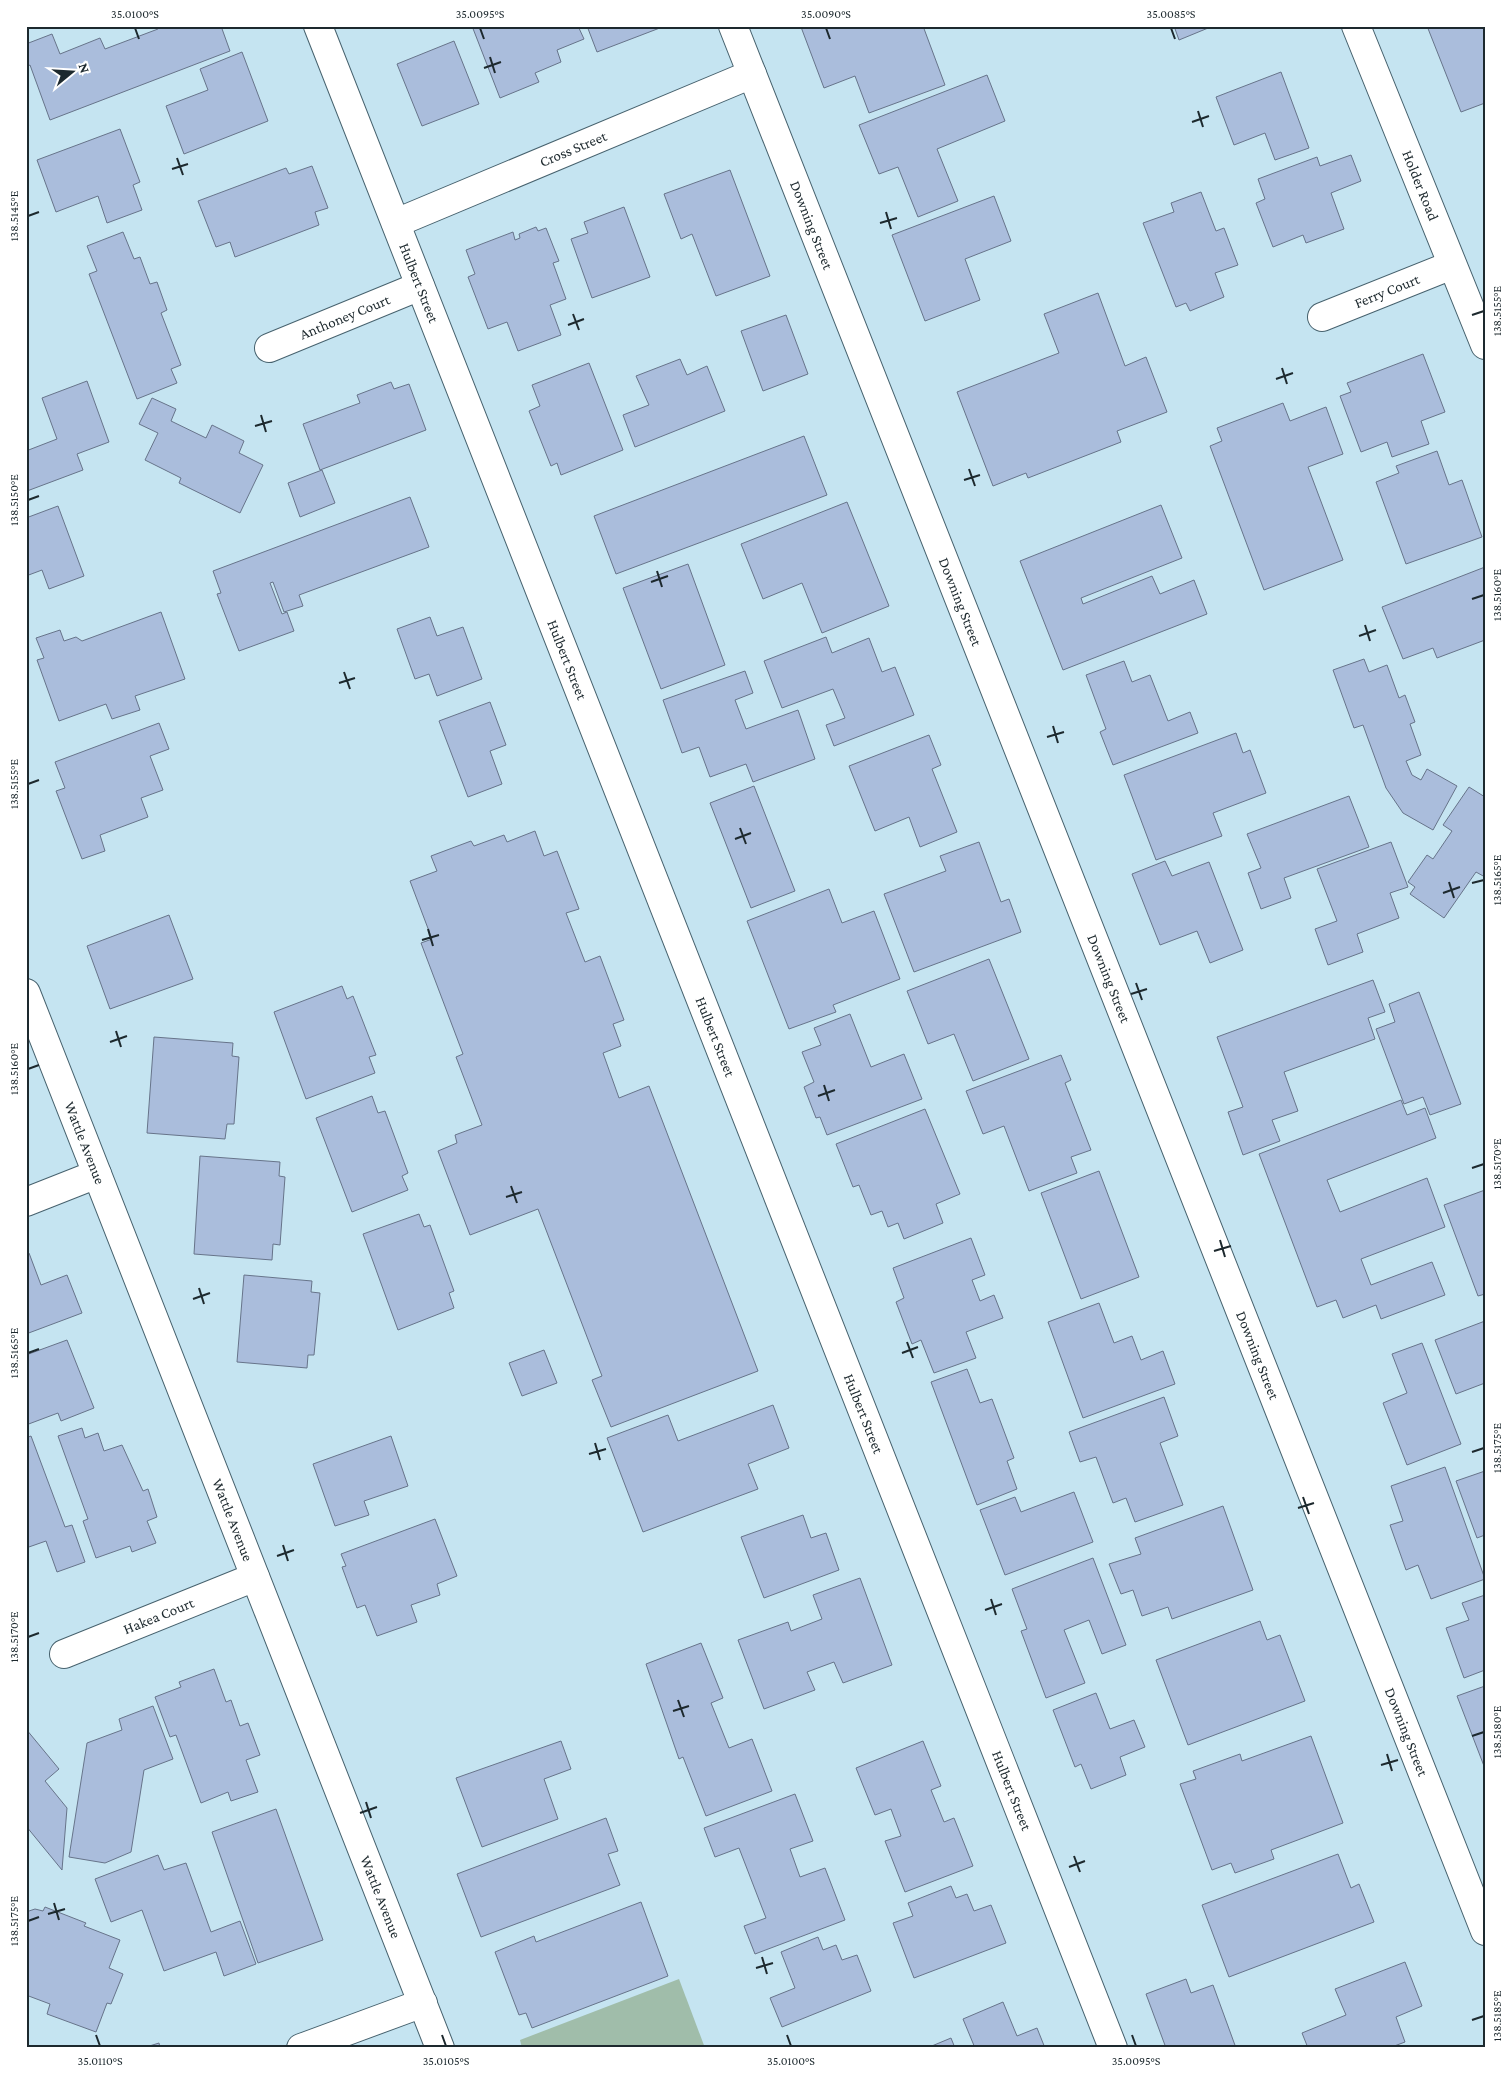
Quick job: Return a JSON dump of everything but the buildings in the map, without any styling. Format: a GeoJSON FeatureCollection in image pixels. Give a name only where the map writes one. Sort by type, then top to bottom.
{"type":"FeatureCollection","features":[{"type":"Feature","properties":{"kind":"street","name":"Hulbert Street"},"geometry":{"type":"LineString","coordinates":[[318,26],[1114,2048]]}},
{"type":"Feature","properties":{"kind":"street","name":"Downing Street"},"geometry":{"type":"LineString","coordinates":[[733,26],[1485,1931]]}},
{"type":"Feature","properties":{"kind":"street","name":"Holder Road"},"geometry":{"type":"LineString","coordinates":[[1356,26],[1485,345]]}},
{"type":"Feature","properties":{"kind":"street","name":"Cross Street"},"geometry":{"type":"LineString","coordinates":[[396,222],[752,74]]}},
{"type":"Feature","properties":{"kind":"street","name":"Ferry Court"},"geometry":{"type":"LineString","coordinates":[[1322,317],[1452,264]]}},
{"type":"Feature","properties":{"kind":"street","name":"Anthoney Court"},"geometry":{"type":"LineString","coordinates":[[269,348],[420,286]]}},
{"type":"Feature","properties":{"kind":"street","name":"Wattle Avenue"},"geometry":{"type":"LineString","coordinates":[[26,993],[440,2048]]}},
{"type":"Feature","properties":{"kind":"street"},"geometry":{"type":"LineString","coordinates":[[26,1202],[97,1174]]}},
{"type":"Feature","properties":{"kind":"street","name":"Hakea Court"},"geometry":{"type":"LineString","coordinates":[[64,1654],[255,1577]]}},
{"type":"Feature","properties":{"kind":"street"},"geometry":{"type":"LineString","coordinates":[[301,2048],[423,2003]]}},
{"type":"Feature","properties":{"kind":"green space"},"geometry":{"type":"Polygon","coordinates":[[[679,1979],[705,2048],[522,2048],[520,2040],[679,1979]]]}}]}
